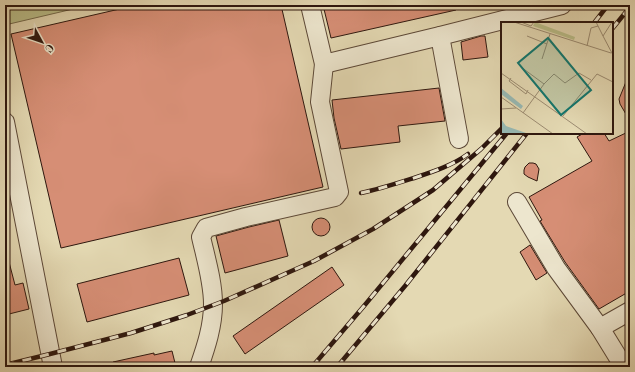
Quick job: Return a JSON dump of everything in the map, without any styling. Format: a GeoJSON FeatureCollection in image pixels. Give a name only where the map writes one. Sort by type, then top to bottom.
{"type":"FeatureCollection","features":[{"type":"Feature","properties":{"kind":"lane"},"geometry":{"type":"LineString","coordinates":[[199,367],[209,337],[213,305],[212,285],[201,237],[206,228],[246,217],[335,197],[340,192],[320,102],[324,64],[310,5]]}},
{"type":"Feature","properties":{"kind":"lane"},"geometry":{"type":"LineString","coordinates":[[324,64],[562,5]]}},
{"type":"Feature","properties":{"kind":"lane"},"geometry":{"type":"LineString","coordinates":[[440,36],[459,139]]}},
{"type":"Feature","properties":{"kind":"lane"},"geometry":{"type":"LineString","coordinates":[[5,122],[53,367]]}},
{"type":"Feature","properties":{"kind":"lane"},"geometry":{"type":"LineString","coordinates":[[517,202],[556,268],[600,328],[624,367]]}},
{"type":"Feature","properties":{"kind":"lane"},"geometry":{"type":"LineString","coordinates":[[600,328],[630,311]]}},
{"type":"Feature","properties":{"kind":"green space"},"geometry":{"type":"Polygon","coordinates":[[[23,5],[90,5],[5,25],[5,9],[23,5]]]}},
{"type":"Feature","properties":{"kind":"building"},"geometry":{"type":"Polygon","coordinates":[[[137,5],[281,5],[323,187],[61,248],[11,34],[137,5]]]}},
{"type":"Feature","properties":{"kind":"building"},"geometry":{"type":"Polygon","coordinates":[[[323,5],[455,5],[456,10],[331,38],[323,5]]]}},
{"type":"Feature","properties":{"kind":"building"},"geometry":{"type":"Polygon","coordinates":[[[485,36],[488,57],[463,60],[461,42],[485,36]]]}},
{"type":"Feature","properties":{"kind":"building"},"geometry":{"type":"Polygon","coordinates":[[[630,72],[630,121],[620,104],[619,99],[630,72]]]}},
{"type":"Feature","properties":{"kind":"building"},"geometry":{"type":"Polygon","coordinates":[[[439,88],[445,121],[398,126],[400,142],[341,149],[334,118],[332,100],[439,88]]]}},
{"type":"Feature","properties":{"kind":"building"},"geometry":{"type":"Polygon","coordinates":[[[630,131],[630,291],[599,309],[565,262],[540,221],[542,220],[529,197],[592,161],[577,137],[582,134],[605,134],[609,141],[630,131]]]}},
{"type":"Feature","properties":{"kind":"building"},"geometry":{"type":"Polygon","coordinates":[[[529,163],[536,164],[539,169],[537,181],[524,174],[525,167],[529,163]]]}},
{"type":"Feature","properties":{"kind":"building"},"geometry":{"type":"Polygon","coordinates":[[[321,218],[327,221],[330,227],[327,233],[321,236],[315,233],[312,227],[315,221],[321,218]]]}},
{"type":"Feature","properties":{"kind":"building"},"geometry":{"type":"Polygon","coordinates":[[[279,220],[288,256],[225,273],[216,236],[279,220]]]}},
{"type":"Feature","properties":{"kind":"building"},"geometry":{"type":"Polygon","coordinates":[[[530,245],[547,273],[536,280],[520,252],[530,245]]]}},
{"type":"Feature","properties":{"kind":"building"},"geometry":{"type":"Polygon","coordinates":[[[179,258],[189,295],[87,322],[77,284],[179,258]]]}},
{"type":"Feature","properties":{"kind":"building"},"geometry":{"type":"Polygon","coordinates":[[[9,262],[15,285],[23,283],[29,309],[5,315],[5,263],[9,262]]]}},
{"type":"Feature","properties":{"kind":"building"},"geometry":{"type":"Polygon","coordinates":[[[332,267],[344,285],[245,354],[233,336],[332,267]]]}},
{"type":"Feature","properties":{"kind":"building"},"geometry":{"type":"Polygon","coordinates":[[[172,351],[176,367],[114,367],[113,362],[154,353],[154,355],[172,351]]]}},
{"type":"Feature","properties":{"kind":"railway"},"geometry":{"type":"LineString","coordinates":[[595,22],[608,5]]}},
{"type":"Feature","properties":{"kind":"railway"},"geometry":{"type":"LineString","coordinates":[[613,28],[630,7]]}},
{"type":"Feature","properties":{"kind":"railway"},"geometry":{"type":"LineString","coordinates":[[5,365],[131,333],[187,315],[224,301],[314,261],[373,229],[433,190],[481,149],[501,129]]}},
{"type":"Feature","properties":{"kind":"railway"},"geometry":{"type":"LineString","coordinates":[[312,367],[506,134]]}},
{"type":"Feature","properties":{"kind":"railway"},"geometry":{"type":"LineString","coordinates":[[337,367],[405,286],[526,134]]}},
{"type":"Feature","properties":{"kind":"railway"},"geometry":{"type":"LineString","coordinates":[[361,193],[389,186],[450,165],[468,154]]}}]}
